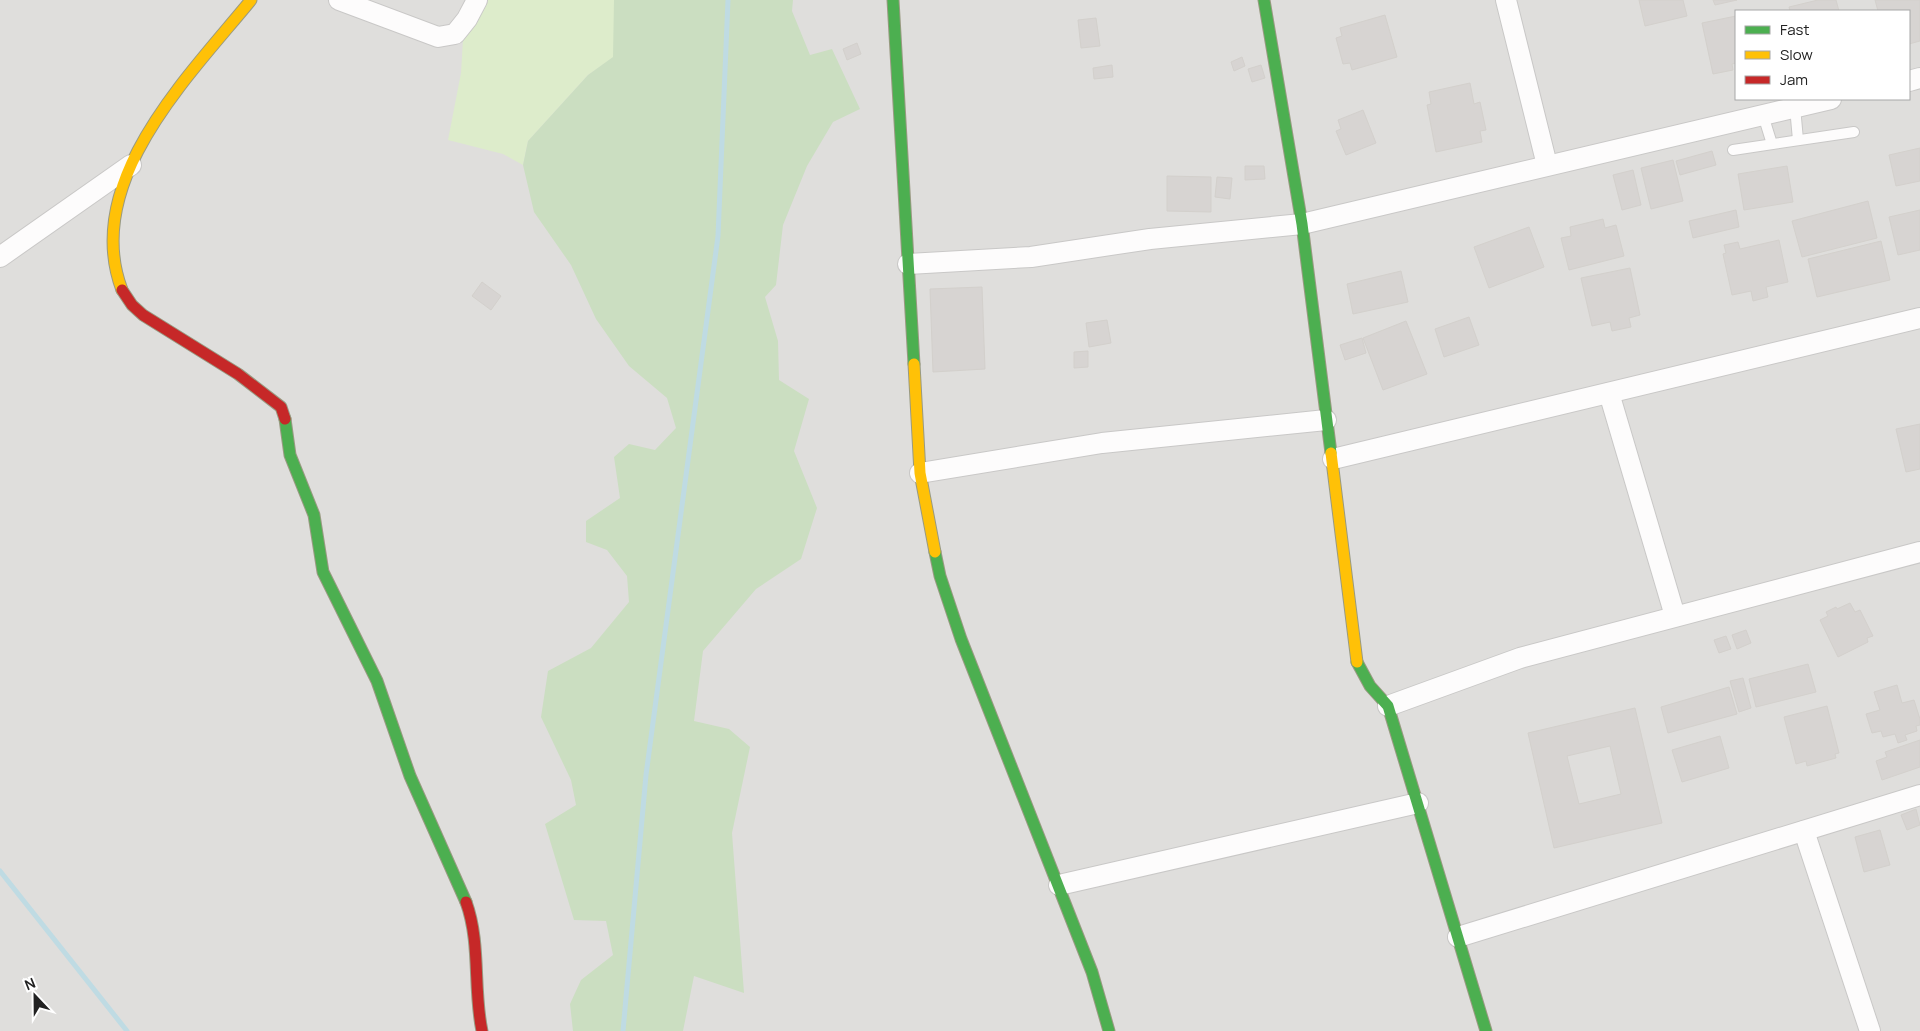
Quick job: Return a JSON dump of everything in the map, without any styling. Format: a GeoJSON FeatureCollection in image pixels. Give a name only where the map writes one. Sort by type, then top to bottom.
{"type":"FeatureCollection","features":[{"type":"Feature","properties":{"kind":"street"},"geometry":{"type":"LineString","coordinates":[[251,0],[173,96],[135,154],[117,204],[114,232],[116,273],[124,294],[143,315],[238,374],[281,407],[286,416],[293,464],[314,515],[323,572],[377,681],[410,776],[466,901],[471,921],[477,1012],[482,1031]]}},
{"type":"Feature","properties":{"kind":"street"},"geometry":{"type":"LineString","coordinates":[[339,0],[438,37],[455,34],[477,0]]}},
{"type":"Feature","properties":{"kind":"street"},"geometry":{"type":"LineString","coordinates":[[893,0],[920,473],[940,576],[958,630],[1032,823],[1059,885],[1092,972],[1109,1031]]}},
{"type":"Feature","properties":{"kind":"street"},"geometry":{"type":"LineString","coordinates":[[1264,0],[1302,224],[1357,662],[1369,688],[1388,706],[1486,1031]]}},
{"type":"Feature","properties":{"kind":"street"},"geometry":{"type":"LineString","coordinates":[[1506,0],[1546,165]]}},
{"type":"Feature","properties":{"kind":"street"},"geometry":{"type":"LineString","coordinates":[[908,264],[1031,258],[1150,239],[1302,224],[1826,100]]}},
{"type":"Feature","properties":{"kind":"street"},"geometry":{"type":"LineString","coordinates":[[0,257],[131,166]]}},
{"type":"Feature","properties":{"kind":"street"},"geometry":{"type":"LineString","coordinates":[[1333,459],[1920,318]]}},
{"type":"Feature","properties":{"kind":"street"},"geometry":{"type":"LineString","coordinates":[[1609,393],[1675,616]]}},
{"type":"Feature","properties":{"kind":"street"},"geometry":{"type":"LineString","coordinates":[[920,473],[1102,443],[1326,420]]}},
{"type":"Feature","properties":{"kind":"street"},"geometry":{"type":"LineString","coordinates":[[1388,706],[1520,658],[1920,552]]}},
{"type":"Feature","properties":{"kind":"street"},"geometry":{"type":"LineString","coordinates":[[1458,937],[1920,795]]}},
{"type":"Feature","properties":{"kind":"street"},"geometry":{"type":"LineString","coordinates":[[1059,885],[1418,803]]}},
{"type":"Feature","properties":{"kind":"street"},"geometry":{"type":"LineString","coordinates":[[1804,831],[1870,1031]]}},
{"type":"Feature","properties":{"kind":"lane"},"geometry":{"type":"LineString","coordinates":[[1794,107],[1798,140]]}},
{"type":"Feature","properties":{"kind":"lane"},"geometry":{"type":"LineString","coordinates":[[1763,114],[1772,144]]}},
{"type":"Feature","properties":{"kind":"lane"},"geometry":{"type":"LineString","coordinates":[[1733,150],[1854,132]]}},
{"type":"Feature","properties":{"kind":"shaded area"},"geometry":{"type":"Polygon","coordinates":[[[0,0],[1920,0],[1920,1031],[0,1031],[0,0]]]}},
{"type":"Feature","properties":{"kind":"green space"},"geometry":{"type":"Polygon","coordinates":[[[486,0],[614,0],[614,57],[588,75],[528,141],[523,165],[503,154],[448,140],[461,73],[463,39],[486,0]]]}},
{"type":"Feature","properties":{"kind":"green space"},"geometry":{"type":"Polygon","coordinates":[[[614,0],[793,0],[792,11],[810,55],[832,49],[860,109],[833,122],[807,166],[783,225],[776,285],[765,297],[778,341],[779,380],[809,399],[794,451],[817,508],[801,559],[756,589],[703,651],[694,721],[729,729],[750,747],[732,833],[744,993],[694,976],[683,1031],[573,1031],[570,1004],[581,980],[613,955],[606,921],[574,920],[545,824],[576,805],[571,780],[541,717],[548,671],[591,648],[629,602],[627,576],[607,550],[586,542],[586,521],[620,498],[614,457],[629,444],[655,450],[676,428],[667,398],[629,366],[596,319],[571,265],[534,212],[523,165],[528,141],[588,75],[613,57],[614,0]]]}},
{"type":"Feature","properties":{"kind":"building"},"geometry":{"type":"Polygon","coordinates":[[[1639,0],[1683,0],[1687,16],[1645,26],[1639,0]]]}},
{"type":"Feature","properties":{"kind":"building"},"geometry":{"type":"Polygon","coordinates":[[[1713,0],[1737,0],[1715,5],[1713,0]]]}},
{"type":"Feature","properties":{"kind":"building"},"geometry":{"type":"Polygon","coordinates":[[[1818,0],[1836,0],[1839,10],[1790,10],[1789,7],[1818,0]]]}},
{"type":"Feature","properties":{"kind":"building"},"geometry":{"type":"Polygon","coordinates":[[[1875,0],[1920,0],[1920,41],[1910,44],[1910,10],[1878,10],[1875,0]]]}},
{"type":"Feature","properties":{"kind":"building"},"geometry":{"type":"Polygon","coordinates":[[[1385,15],[1397,57],[1352,70],[1350,63],[1343,64],[1336,38],[1342,36],[1340,28],[1385,15]]]}},
{"type":"Feature","properties":{"kind":"building"},"geometry":{"type":"Polygon","coordinates":[[[1735,16],[1735,63],[1732,64],[1733,70],[1713,74],[1702,23],[1735,16]]]}},
{"type":"Feature","properties":{"kind":"building"},"geometry":{"type":"Polygon","coordinates":[[[1096,18],[1100,46],[1081,48],[1078,20],[1096,18]]]}},
{"type":"Feature","properties":{"kind":"building"},"geometry":{"type":"Polygon","coordinates":[[[857,43],[861,54],[847,60],[843,49],[857,43]]]}},
{"type":"Feature","properties":{"kind":"building"},"geometry":{"type":"Polygon","coordinates":[[[1242,57],[1245,66],[1234,71],[1231,62],[1242,57]]]}},
{"type":"Feature","properties":{"kind":"building"},"geometry":{"type":"Polygon","coordinates":[[[1112,65],[1113,77],[1094,79],[1093,68],[1112,65]]]}},
{"type":"Feature","properties":{"kind":"building"},"geometry":{"type":"Polygon","coordinates":[[[1261,65],[1265,78],[1252,82],[1248,69],[1261,65]]]}},
{"type":"Feature","properties":{"kind":"building"},"geometry":{"type":"Polygon","coordinates":[[[1470,83],[1474,104],[1480,102],[1486,130],[1480,131],[1482,142],[1436,152],[1427,105],[1431,104],[1429,92],[1470,83]]]}},
{"type":"Feature","properties":{"kind":"building"},"geometry":{"type":"Polygon","coordinates":[[[1363,110],[1376,143],[1346,155],[1336,131],[1341,129],[1338,120],[1363,110]]]}},
{"type":"Feature","properties":{"kind":"building"},"geometry":{"type":"Polygon","coordinates":[[[1920,148],[1920,181],[1896,186],[1889,155],[1920,148]]]}},
{"type":"Feature","properties":{"kind":"building"},"geometry":{"type":"Polygon","coordinates":[[[1712,151],[1716,165],[1680,175],[1676,161],[1712,151]]]}},
{"type":"Feature","properties":{"kind":"building"},"geometry":{"type":"Polygon","coordinates":[[[1673,160],[1683,201],[1651,209],[1641,168],[1673,160]]]}},
{"type":"Feature","properties":{"kind":"building"},"geometry":{"type":"Polygon","coordinates":[[[1245,166],[1264,166],[1265,179],[1245,180],[1245,166]]]}},
{"type":"Feature","properties":{"kind":"building"},"geometry":{"type":"Polygon","coordinates":[[[1787,166],[1793,202],[1744,210],[1738,174],[1787,166]]]}},
{"type":"Feature","properties":{"kind":"building"},"geometry":{"type":"Polygon","coordinates":[[[1633,170],[1641,205],[1622,210],[1613,175],[1633,170]]]}},
{"type":"Feature","properties":{"kind":"building"},"geometry":{"type":"Polygon","coordinates":[[[1167,176],[1211,177],[1211,212],[1167,211],[1167,176]]]}},
{"type":"Feature","properties":{"kind":"building"},"geometry":{"type":"Polygon","coordinates":[[[1217,177],[1232,178],[1230,199],[1215,197],[1217,177]]]}},
{"type":"Feature","properties":{"kind":"building"},"geometry":{"type":"Polygon","coordinates":[[[1868,201],[1877,238],[1802,257],[1792,221],[1868,201]]]}},
{"type":"Feature","properties":{"kind":"building"},"geometry":{"type":"Polygon","coordinates":[[[1736,210],[1739,227],[1693,238],[1689,221],[1736,210]]]}},
{"type":"Feature","properties":{"kind":"building"},"geometry":{"type":"Polygon","coordinates":[[[1920,210],[1920,250],[1898,255],[1889,217],[1920,210]]]}},
{"type":"Feature","properties":{"kind":"building"},"geometry":{"type":"Polygon","coordinates":[[[1603,219],[1605,228],[1616,225],[1624,256],[1569,270],[1561,238],[1571,236],[1570,227],[1603,219]]]}},
{"type":"Feature","properties":{"kind":"building"},"geometry":{"type":"Polygon","coordinates":[[[1529,227],[1544,267],[1489,288],[1474,247],[1529,227]]]}},
{"type":"Feature","properties":{"kind":"building"},"geometry":{"type":"Polygon","coordinates":[[[1779,240],[1788,282],[1766,287],[1768,297],[1753,301],[1751,291],[1732,295],[1723,254],[1726,253],[1724,245],[1738,242],[1740,249],[1779,240]]]}},
{"type":"Feature","properties":{"kind":"building"},"geometry":{"type":"Polygon","coordinates":[[[1881,241],[1890,280],[1817,297],[1808,259],[1881,241]]]}},
{"type":"Feature","properties":{"kind":"building"},"geometry":{"type":"Polygon","coordinates":[[[1630,268],[1640,315],[1629,318],[1631,327],[1612,331],[1610,322],[1592,326],[1581,278],[1630,268]]]}},
{"type":"Feature","properties":{"kind":"building"},"geometry":{"type":"Polygon","coordinates":[[[1401,271],[1408,302],[1353,314],[1347,284],[1401,271]]]}},
{"type":"Feature","properties":{"kind":"building"},"geometry":{"type":"Polygon","coordinates":[[[482,282],[501,296],[491,310],[472,296],[482,282]]]}},
{"type":"Feature","properties":{"kind":"building"},"geometry":{"type":"Polygon","coordinates":[[[982,287],[985,369],[933,372],[930,289],[982,287]]]}},
{"type":"Feature","properties":{"kind":"building"},"geometry":{"type":"Polygon","coordinates":[[[1469,317],[1479,345],[1444,357],[1435,329],[1469,317]]]}},
{"type":"Feature","properties":{"kind":"building"},"geometry":{"type":"Polygon","coordinates":[[[1107,320],[1111,343],[1089,347],[1086,323],[1107,320]]]}},
{"type":"Feature","properties":{"kind":"building"},"geometry":{"type":"Polygon","coordinates":[[[1406,321],[1427,374],[1383,390],[1363,338],[1406,321]]]}},
{"type":"Feature","properties":{"kind":"building"},"geometry":{"type":"Polygon","coordinates":[[[1362,338],[1366,353],[1345,360],[1340,345],[1362,338]]]}},
{"type":"Feature","properties":{"kind":"building"},"geometry":{"type":"Polygon","coordinates":[[[1088,351],[1088,367],[1074,368],[1074,352],[1088,351]]]}},
{"type":"Feature","properties":{"kind":"building"},"geometry":{"type":"Polygon","coordinates":[[[1920,424],[1920,469],[1906,472],[1896,429],[1920,424]]]}},
{"type":"Feature","properties":{"kind":"building"},"geometry":{"type":"Polygon","coordinates":[[[1850,603],[1855,612],[1860,610],[1873,636],[1867,638],[1868,642],[1838,657],[1820,620],[1828,616],[1826,612],[1850,603]]]}},
{"type":"Feature","properties":{"kind":"building"},"geometry":{"type":"Polygon","coordinates":[[[1746,630],[1751,643],[1737,649],[1732,635],[1746,630]]]}},
{"type":"Feature","properties":{"kind":"building"},"geometry":{"type":"Polygon","coordinates":[[[1726,636],[1731,649],[1719,653],[1714,640],[1726,636]]]}},
{"type":"Feature","properties":{"kind":"building"},"geometry":{"type":"Polygon","coordinates":[[[1808,664],[1816,692],[1756,707],[1749,679],[1808,664]]]}},
{"type":"Feature","properties":{"kind":"building"},"geometry":{"type":"Polygon","coordinates":[[[1743,678],[1751,708],[1739,712],[1730,681],[1743,678]]]}},
{"type":"Feature","properties":{"kind":"building"},"geometry":{"type":"Polygon","coordinates":[[[1897,685],[1902,703],[1914,700],[1920,719],[1920,725],[1916,726],[1917,731],[1905,735],[1907,740],[1898,743],[1895,734],[1883,737],[1881,731],[1872,733],[1866,714],[1880,710],[1874,692],[1897,685]]]}},
{"type":"Feature","properties":{"kind":"building"},"geometry":{"type":"Polygon","coordinates":[[[1729,687],[1737,714],[1668,733],[1661,707],[1729,687]]]}},
{"type":"Feature","properties":{"kind":"building"},"geometry":{"type":"Polygon","coordinates":[[[1827,706],[1839,753],[1835,754],[1836,758],[1807,766],[1806,761],[1796,764],[1784,717],[1827,706]]]}},
{"type":"Feature","properties":{"kind":"building"},"geometry":{"type":"Polygon","coordinates":[[[1635,708],[1662,823],[1554,848],[1528,733],[1635,708]],[[1610,746],[1567,756],[1579,804],[1621,794],[1610,746]]]}},
{"type":"Feature","properties":{"kind":"building"},"geometry":{"type":"Polygon","coordinates":[[[1720,736],[1729,768],[1682,782],[1672,750],[1720,736]]]}},
{"type":"Feature","properties":{"kind":"building"},"geometry":{"type":"Polygon","coordinates":[[[1920,740],[1920,767],[1882,780],[1876,761],[1887,757],[1885,752],[1920,740]]]}},
{"type":"Feature","properties":{"kind":"building"},"geometry":{"type":"Polygon","coordinates":[[[1916,809],[1920,825],[1907,830],[1901,815],[1916,809]]]}},
{"type":"Feature","properties":{"kind":"building"},"geometry":{"type":"Polygon","coordinates":[[[1880,830],[1890,865],[1864,872],[1855,837],[1880,830]]]}},
{"type":"Feature","properties":{"kind":"waterway"},"geometry":{"type":"LineString","coordinates":[[623,1031],[646,775],[718,236],[728,0]]}},
{"type":"Feature","properties":{"kind":"waterway"},"geometry":{"type":"LineString","coordinates":[[0,871],[127,1031]]}},
{"type":"Feature","properties":{"kind":"traffic: fast"},"geometry":{"type":"LineString","coordinates":[[893,0],[914,364]]}},
{"type":"Feature","properties":{"kind":"traffic: fast"},"geometry":{"type":"LineString","coordinates":[[1264,0],[1302,224],[1331,453]]}},
{"type":"Feature","properties":{"kind":"traffic: fast"},"geometry":{"type":"LineString","coordinates":[[285,419],[290,455],[314,515],[323,572],[377,681],[410,776],[466,902]]}},
{"type":"Feature","properties":{"kind":"traffic: fast"},"geometry":{"type":"LineString","coordinates":[[935,552],[940,576],[961,639],[1092,972],[1109,1031]]}},
{"type":"Feature","properties":{"kind":"traffic: fast"},"geometry":{"type":"LineString","coordinates":[[1357,662],[1370,686],[1388,706],[1486,1031]]}},
{"type":"Feature","properties":{"kind":"traffic: slow"},"geometry":{"type":"LineString","coordinates":[[122,290],[113,250],[116,210],[128,171],[148,133],[172,97],[251,0]]}},
{"type":"Feature","properties":{"kind":"traffic: slow"},"geometry":{"type":"LineString","coordinates":[[914,364],[920,473],[935,552]]}},
{"type":"Feature","properties":{"kind":"traffic: slow"},"geometry":{"type":"LineString","coordinates":[[1331,453],[1357,662]]}},
{"type":"Feature","properties":{"kind":"traffic: jam"},"geometry":{"type":"LineString","coordinates":[[122,290],[132,305],[143,315],[238,374],[281,407],[285,419]]}},
{"type":"Feature","properties":{"kind":"traffic: jam"},"geometry":{"type":"LineString","coordinates":[[466,902],[474,934],[479,1015],[482,1031]]}}]}
